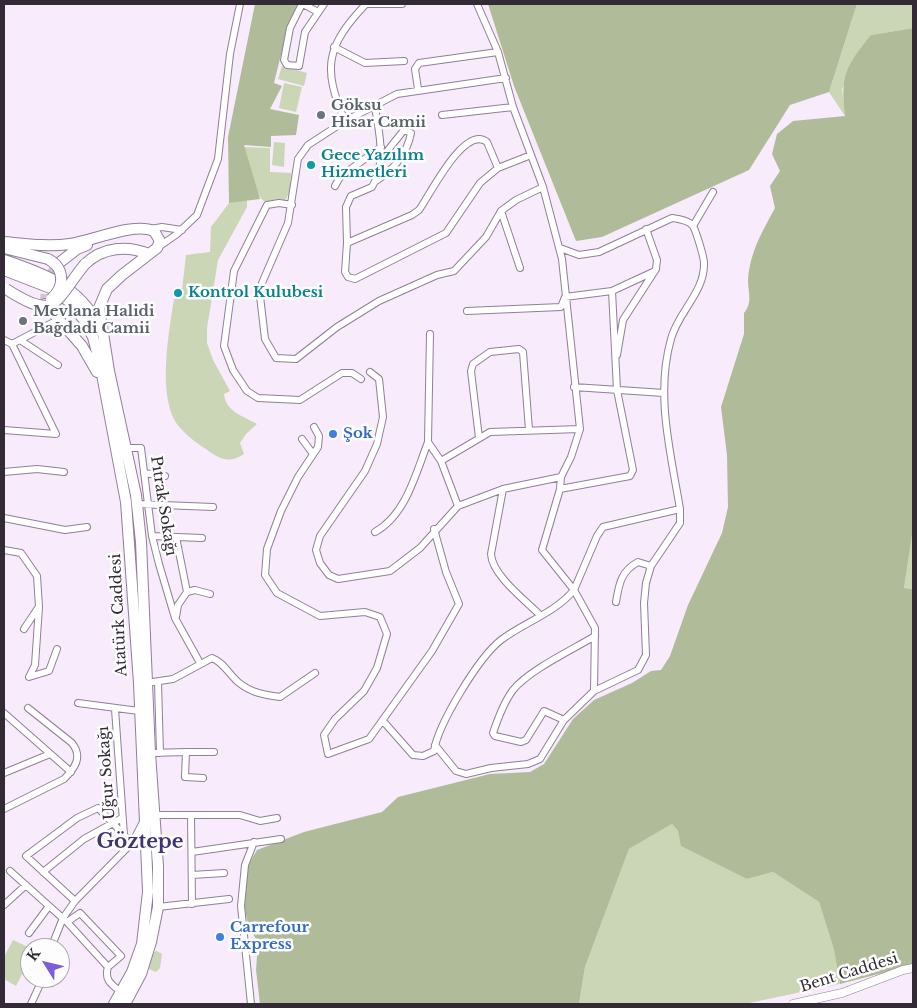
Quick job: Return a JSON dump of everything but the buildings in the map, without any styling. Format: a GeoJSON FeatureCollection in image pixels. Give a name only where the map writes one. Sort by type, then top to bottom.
{"type":"FeatureCollection","features":[{"type":"Feature","properties":{"kind":"main road"},"geometry":{"type":"LineString","coordinates":[[4,242],[44,246],[64,245],[129,230],[151,229]]}},
{"type":"Feature","properties":{"kind":"main road"},"geometry":{"type":"LineString","coordinates":[[105,343],[99,316],[104,295],[114,281],[153,251],[159,244],[159,238],[151,229]]}},
{"type":"Feature","properties":{"kind":"main road"},"geometry":{"type":"LineString","coordinates":[[60,263],[85,246],[151,229]]}},
{"type":"Feature","properties":{"kind":"main road"},"geometry":{"type":"LineString","coordinates":[[4,248],[48,259],[56,265],[62,277],[59,289],[51,299],[36,302],[5,289]]}},
{"type":"Feature","properties":{"kind":"main road"},"geometry":{"type":"LineString","coordinates":[[5,289],[32,304],[49,306],[62,297],[85,264],[95,256],[110,250],[153,251]]}},
{"type":"Feature","properties":{"kind":"main road"},"geometry":{"type":"LineString","coordinates":[[4,260],[48,275],[73,292],[97,322],[105,343]]}},
{"type":"Feature","properties":{"kind":"main road","name":"Atatürk Caddesi"},"geometry":{"type":"LineString","coordinates":[[4,270],[53,289],[80,313],[93,337],[106,392],[129,532],[143,683],[155,753],[147,845],[148,892],[142,944],[132,972],[114,1004]]}},
{"type":"Feature","properties":{"kind":"main road"},"geometry":{"type":"LineString","coordinates":[[45,305],[89,356],[106,392]]}},
{"type":"Feature","properties":{"kind":"main road","name":"Atatürk Caddesi"},"geometry":{"type":"LineString","coordinates":[[105,343],[127,448],[137,504],[141,542],[143,683],[140,711],[150,816],[158,866],[158,907],[151,942],[140,974],[125,1004]]}},
{"type":"Feature","properties":{"kind":"street"},"geometry":{"type":"LineString","coordinates":[[153,251],[182,230],[197,215],[218,159],[227,70],[240,4]]}},
{"type":"Feature","properties":{"kind":"street"},"geometry":{"type":"LineString","coordinates":[[318,12],[303,4],[290,28],[284,60],[287,65],[299,66],[305,32],[324,4]]}},
{"type":"Feature","properties":{"kind":"street"},"geometry":{"type":"LineString","coordinates":[[345,121],[330,80],[334,47],[352,18],[365,4],[402,4]]}},
{"type":"Feature","properties":{"kind":"street"},"geometry":{"type":"LineString","coordinates":[[476,4],[498,52],[513,107],[543,187],[562,259],[564,297],[580,429],[572,457],[561,477],[560,489],[542,550],[574,590],[595,628],[594,690]]}},
{"type":"Feature","properties":{"kind":"street"},"geometry":{"type":"LineString","coordinates":[[334,47],[365,63],[404,61]]}},
{"type":"Feature","properties":{"kind":"street"},"geometry":{"type":"LineString","coordinates":[[418,89],[414,69],[420,63],[498,52]]}},
{"type":"Feature","properties":{"kind":"street"},"geometry":{"type":"LineString","coordinates":[[506,78],[418,89],[391,96],[375,107],[345,121],[308,145],[298,160],[288,223],[262,283],[260,296],[266,339],[276,358],[296,359],[337,327],[379,301],[436,275],[454,271],[486,237],[501,211],[516,200],[543,187]]}},
{"type":"Feature","properties":{"kind":"street"},"geometry":{"type":"LineString","coordinates":[[375,107],[382,147],[376,181]]}},
{"type":"Feature","properties":{"kind":"street"},"geometry":{"type":"LineString","coordinates":[[442,115],[513,107]]}},
{"type":"Feature","properties":{"kind":"street"},"geometry":{"type":"LineString","coordinates":[[380,160],[404,130],[411,133],[410,140],[392,170],[372,186],[351,196],[346,207],[347,242],[345,272],[348,277],[355,279],[446,233],[480,183],[498,168],[531,155]]}},
{"type":"Feature","properties":{"kind":"street"},"geometry":{"type":"LineString","coordinates":[[347,242],[412,215],[419,210],[450,161],[475,140],[483,139],[487,142],[498,168]]}},
{"type":"Feature","properties":{"kind":"street"},"geometry":{"type":"LineString","coordinates":[[335,186],[340,177],[382,147]]}},
{"type":"Feature","properties":{"kind":"street"},"geometry":{"type":"LineString","coordinates":[[693,226],[713,192]]}},
{"type":"Feature","properties":{"kind":"street"},"geometry":{"type":"LineString","coordinates":[[292,205],[279,203],[267,205],[234,271],[224,346],[228,357],[247,391],[258,398],[300,400],[342,373],[352,373],[361,378]]}},
{"type":"Feature","properties":{"kind":"street"},"geometry":{"type":"LineString","coordinates":[[501,211],[520,268]]}},
{"type":"Feature","properties":{"kind":"street"},"geometry":{"type":"LineString","coordinates":[[435,745],[456,771],[466,774],[491,768],[528,764],[540,759],[564,720],[594,690],[638,670],[646,655],[644,603],[646,583],[651,566],[680,523],[680,509],[666,422],[664,393],[670,342],[675,324],[696,292],[702,278],[704,262],[693,226],[682,219],[672,218],[600,252],[579,255],[560,248]]}},
{"type":"Feature","properties":{"kind":"street"},"geometry":{"type":"LineString","coordinates":[[151,229],[162,227],[182,230]]}},
{"type":"Feature","properties":{"kind":"street"},"geometry":{"type":"LineString","coordinates":[[614,368],[623,320],[656,269],[657,260],[646,229]]}},
{"type":"Feature","properties":{"kind":"street"},"geometry":{"type":"LineString","coordinates":[[562,259],[567,250]]}},
{"type":"Feature","properties":{"kind":"street"},"geometry":{"type":"LineString","coordinates":[[564,297],[612,291],[653,272]]}},
{"type":"Feature","properties":{"kind":"street"},"geometry":{"type":"LineString","coordinates":[[560,489],[630,476],[633,470],[614,368],[612,291]]}},
{"type":"Feature","properties":{"kind":"street"},"geometry":{"type":"LineString","coordinates":[[467,311],[561,307],[564,297]]}},
{"type":"Feature","properties":{"kind":"street"},"geometry":{"type":"LineString","coordinates":[[45,305],[51,316],[49,325]]}},
{"type":"Feature","properties":{"kind":"street"},"geometry":{"type":"LineString","coordinates":[[12,344],[49,325],[54,324],[67,329]]}},
{"type":"Feature","properties":{"kind":"street"},"geometry":{"type":"LineString","coordinates":[[375,532],[382,528],[405,500],[428,442],[430,334]]}},
{"type":"Feature","properties":{"kind":"street"},"geometry":{"type":"LineString","coordinates":[[4,340],[12,344],[56,434],[4,430]]}},
{"type":"Feature","properties":{"kind":"street"},"geometry":{"type":"LineString","coordinates":[[20,340],[58,364]]}},
{"type":"Feature","properties":{"kind":"street"},"geometry":{"type":"LineString","coordinates":[[479,438],[471,371],[473,364],[490,352],[519,349],[523,352],[529,430]]}},
{"type":"Feature","properties":{"kind":"street"},"geometry":{"type":"LineString","coordinates":[[370,372],[379,379],[383,417],[377,444],[366,470],[320,536],[316,550],[320,563],[329,575],[338,579],[390,571],[420,548],[434,529],[458,506],[503,489],[561,477]]}},
{"type":"Feature","properties":{"kind":"street"},"geometry":{"type":"LineString","coordinates":[[574,387],[664,393]]}},
{"type":"Feature","properties":{"kind":"street"},"geometry":{"type":"LineString","coordinates":[[314,427],[319,436],[318,447],[281,511],[267,549],[265,575],[277,593],[320,616],[365,612],[380,617],[387,634],[377,668],[364,691],[335,719],[324,735],[328,754],[369,739],[432,651],[459,604],[446,572],[434,529]]}},
{"type":"Feature","properties":{"kind":"street"},"geometry":{"type":"LineString","coordinates":[[442,462],[490,432],[580,429]]}},
{"type":"Feature","properties":{"kind":"street"},"geometry":{"type":"LineString","coordinates":[[302,439],[313,454]]}},
{"type":"Feature","properties":{"kind":"street"},"geometry":{"type":"LineString","coordinates":[[428,442],[442,462],[458,506]]}},
{"type":"Feature","properties":{"kind":"street","name":"Pıtrak Sokağı"},"geometry":{"type":"LineString","coordinates":[[127,448],[141,448],[152,536],[175,618],[200,663]]}},
{"type":"Feature","properties":{"kind":"street"},"geometry":{"type":"LineString","coordinates":[[4,472],[37,469],[64,472]]}},
{"type":"Feature","properties":{"kind":"street"},"geometry":{"type":"LineString","coordinates":[[144,473],[165,476]]}},
{"type":"Feature","properties":{"kind":"street"},"geometry":{"type":"LineString","coordinates":[[503,489],[491,563],[497,572],[540,615]]}},
{"type":"Feature","properties":{"kind":"street"},"geometry":{"type":"LineString","coordinates":[[137,504],[212,507]]}},
{"type":"Feature","properties":{"kind":"street"},"geometry":{"type":"LineString","coordinates":[[383,721],[413,755],[423,756],[434,751],[435,745],[466,681],[485,656],[500,641],[540,615],[558,606],[574,590],[597,536],[603,527],[680,509]]}},
{"type":"Feature","properties":{"kind":"street"},"geometry":{"type":"LineString","coordinates":[[4,518],[65,530],[87,527]]}},
{"type":"Feature","properties":{"kind":"street"},"geometry":{"type":"LineString","coordinates":[[152,536],[202,538]]}},
{"type":"Feature","properties":{"kind":"street","name":"Pıtrak Sokağı"},"geometry":{"type":"LineString","coordinates":[[176,537],[186,592]]}},
{"type":"Feature","properties":{"kind":"street"},"geometry":{"type":"LineString","coordinates":[[4,550],[20,553],[37,576],[39,607],[35,665],[29,677],[49,671],[57,649]]}},
{"type":"Feature","properties":{"kind":"street"},"geometry":{"type":"LineString","coordinates":[[616,602],[618,580],[631,566],[638,562],[651,566]]}},
{"type":"Feature","properties":{"kind":"street"},"geometry":{"type":"LineString","coordinates":[[175,618],[178,605],[186,592],[195,590],[210,594]]}},
{"type":"Feature","properties":{"kind":"street"},"geometry":{"type":"LineString","coordinates":[[24,629],[39,607]]}},
{"type":"Feature","properties":{"kind":"street"},"geometry":{"type":"LineString","coordinates":[[564,720],[544,711],[526,740],[521,742],[496,736],[493,733],[499,715],[513,690],[527,677],[595,636]]}},
{"type":"Feature","properties":{"kind":"street"},"geometry":{"type":"LineString","coordinates":[[143,683],[173,679],[212,658],[218,660],[239,682],[250,690],[280,697],[316,673]]}},
{"type":"Feature","properties":{"kind":"street"},"geometry":{"type":"LineString","coordinates":[[158,682],[155,753],[214,752]]}},
{"type":"Feature","properties":{"kind":"street"},"geometry":{"type":"LineString","coordinates":[[78,703],[140,711]]}},
{"type":"Feature","properties":{"kind":"street"},"geometry":{"type":"LineString","coordinates":[[4,809],[17,804],[38,790],[56,784],[71,772],[78,758],[76,749],[28,708]]}},
{"type":"Feature","properties":{"kind":"street","name":"Uğur Sokağı"},"geometry":{"type":"LineString","coordinates":[[115,709],[124,835]]}},
{"type":"Feature","properties":{"kind":"street"},"geometry":{"type":"LineString","coordinates":[[4,714],[71,772]]}},
{"type":"Feature","properties":{"kind":"street"},"geometry":{"type":"LineString","coordinates":[[186,752],[185,777],[203,778]]}},
{"type":"Feature","properties":{"kind":"street"},"geometry":{"type":"LineString","coordinates":[[4,774],[50,754]]}},
{"type":"Feature","properties":{"kind":"street"},"geometry":{"type":"LineString","coordinates":[[75,901],[26,856],[76,818],[98,808],[132,844],[147,845]]}},
{"type":"Feature","properties":{"kind":"street"},"geometry":{"type":"LineString","coordinates":[[191,815],[192,904]]}},
{"type":"Feature","properties":{"kind":"street"},"geometry":{"type":"LineString","coordinates":[[56,938],[75,901],[132,844],[150,816],[240,815],[260,821],[277,818]]}},
{"type":"Feature","properties":{"kind":"street"},"geometry":{"type":"LineString","coordinates":[[43,872],[84,839],[122,818]]}},
{"type":"Feature","properties":{"kind":"street"},"geometry":{"type":"LineString","coordinates":[[192,852],[281,839]]}},
{"type":"Feature","properties":{"kind":"street"},"geometry":{"type":"LineString","coordinates":[[251,1004],[241,906],[245,865],[254,842]]}},
{"type":"Feature","properties":{"kind":"street"},"geometry":{"type":"LineString","coordinates":[[10,871],[65,920],[108,967]]}},
{"type":"Feature","properties":{"kind":"street"},"geometry":{"type":"LineString","coordinates":[[192,874],[224,873]]}},
{"type":"Feature","properties":{"kind":"street"},"geometry":{"type":"LineString","coordinates":[[4,905],[26,885]]}},
{"type":"Feature","properties":{"kind":"street"},"geometry":{"type":"LineString","coordinates":[[158,907],[230,899]]}},
{"type":"Feature","properties":{"kind":"street"},"geometry":{"type":"LineString","coordinates":[[29,933],[49,906]]}},
{"type":"Feature","properties":{"kind":"street"},"geometry":{"type":"LineString","coordinates":[[65,920],[80,914],[121,956],[108,967],[106,975],[108,980],[121,992]]}},
{"type":"Feature","properties":{"kind":"street","name":"Bent Caddesi"},"geometry":{"type":"LineString","coordinates":[[793,1004],[842,993],[913,968]]}},
{"type":"Feature","properties":{"kind":"street"},"geometry":{"type":"LineString","coordinates":[[31,1004],[38,988]]}},
{"type":"Feature","properties":{"kind":"green space"},"geometry":{"type":"Polygon","coordinates":[[[255,4],[298,4],[289,22],[274,83],[282,86],[270,109],[299,115],[296,135],[271,136],[271,147],[244,145],[260,199],[229,203],[228,137],[255,4]]]}},
{"type":"Feature","properties":{"kind":"green space"},"geometry":{"type":"Polygon","coordinates":[[[488,4],[857,4],[829,92],[790,105],[749,170],[602,237],[576,241],[514,86],[488,4]]]}},
{"type":"Feature","properties":{"kind":"green space"},"geometry":{"type":"Polygon","coordinates":[[[857,4],[913,4],[913,28],[871,35],[842,89],[845,116],[829,92],[857,4]]]}},
{"type":"Feature","properties":{"kind":"green space"},"geometry":{"type":"Polygon","coordinates":[[[913,28],[913,529],[904,588],[913,589],[913,965],[840,984],[834,950],[819,902],[773,872],[747,879],[681,846],[678,831],[672,824],[629,849],[585,967],[579,1004],[260,1004],[256,970],[258,943],[248,924],[243,901],[248,865],[257,850],[304,832],[382,812],[398,797],[490,774],[530,772],[544,764],[573,719],[594,700],[632,683],[651,671],[661,670],[670,656],[688,605],[722,533],[728,507],[727,455],[721,407],[744,334],[744,313],[749,301],[748,280],[751,260],[757,242],[775,208],[770,186],[780,171],[772,154],[777,134],[793,121],[845,116],[844,81],[850,63],[862,46],[871,35],[913,28]]]}},
{"type":"Feature","properties":{"kind":"green space"},"geometry":{"type":"Polygon","coordinates":[[[282,66],[307,73],[304,86],[278,79],[282,66]]]}},
{"type":"Feature","properties":{"kind":"green space"},"geometry":{"type":"Polygon","coordinates":[[[284,83],[302,87],[296,112],[279,108],[284,83]]]}},
{"type":"Feature","properties":{"kind":"green space"},"geometry":{"type":"Polygon","coordinates":[[[274,142],[285,143],[284,167],[272,165],[274,142]]]}},
{"type":"Feature","properties":{"kind":"green space"},"geometry":{"type":"Polygon","coordinates":[[[244,147],[270,148],[270,172],[291,173],[290,191],[285,201],[266,203],[261,198],[251,177],[244,147]]]}},
{"type":"Feature","properties":{"kind":"green space"},"geometry":{"type":"Polygon","coordinates":[[[247,200],[247,207],[218,260],[207,328],[207,343],[213,360],[230,391],[224,394],[228,405],[236,413],[257,424],[246,434],[240,443],[244,454],[234,459],[224,459],[198,443],[177,425],[167,394],[166,361],[174,299],[181,299],[186,255],[210,252],[211,227],[229,203],[247,200]]]}},
{"type":"Feature","properties":{"kind":"green space"},"geometry":{"type":"Polygon","coordinates":[[[913,529],[913,589],[904,588],[913,529]]]}},
{"type":"Feature","properties":{"kind":"green space"},"geometry":{"type":"Polygon","coordinates":[[[672,824],[678,831],[747,879],[773,872],[819,902],[834,950],[840,984],[744,1004],[579,1004],[585,967],[629,849],[672,824]]]}},
{"type":"Feature","properties":{"kind":"green space"},"geometry":{"type":"Polygon","coordinates":[[[13,940],[20,943],[20,978],[16,986],[4,979],[4,957],[13,940]]]}},
{"type":"Feature","properties":{"kind":"green space"},"geometry":{"type":"Polygon","coordinates":[[[157,951],[162,954],[160,968],[156,972],[149,969],[149,966],[154,952],[157,951]]]}},
{"type":"Feature","properties":{"kind":"tunnel"},"geometry":{"type":"LineString","coordinates":[[45,304],[46,281],[59,263]]}},
{"type":"Feature","properties":{"kind":"place","name":"Göksu Hisar Camii"},"geometry":{"type":"Point","coordinates":[321,115]}},
{"type":"Feature","properties":{"kind":"place","name":"Gece Yazılım Hizmetleri"},"geometry":{"type":"Point","coordinates":[311,165]}},
{"type":"Feature","properties":{"kind":"place","name":"Kontrol Kulubesi"},"geometry":{"type":"Point","coordinates":[178,293]}},
{"type":"Feature","properties":{"kind":"place","name":"Mevlana Halidi Bağdadi Camii"},"geometry":{"type":"Point","coordinates":[23,321]}},
{"type":"Feature","properties":{"kind":"place","name":"Şok"},"geometry":{"type":"Point","coordinates":[333,434]}},
{"type":"Feature","properties":{"kind":"place","name":"Carrefour Express"},"geometry":{"type":"Point","coordinates":[220,937]}},
{"type":"Feature","properties":{"kind":"district","name":"Göztepe"},"geometry":{"type":"Point","coordinates":[140,842]}}]}
